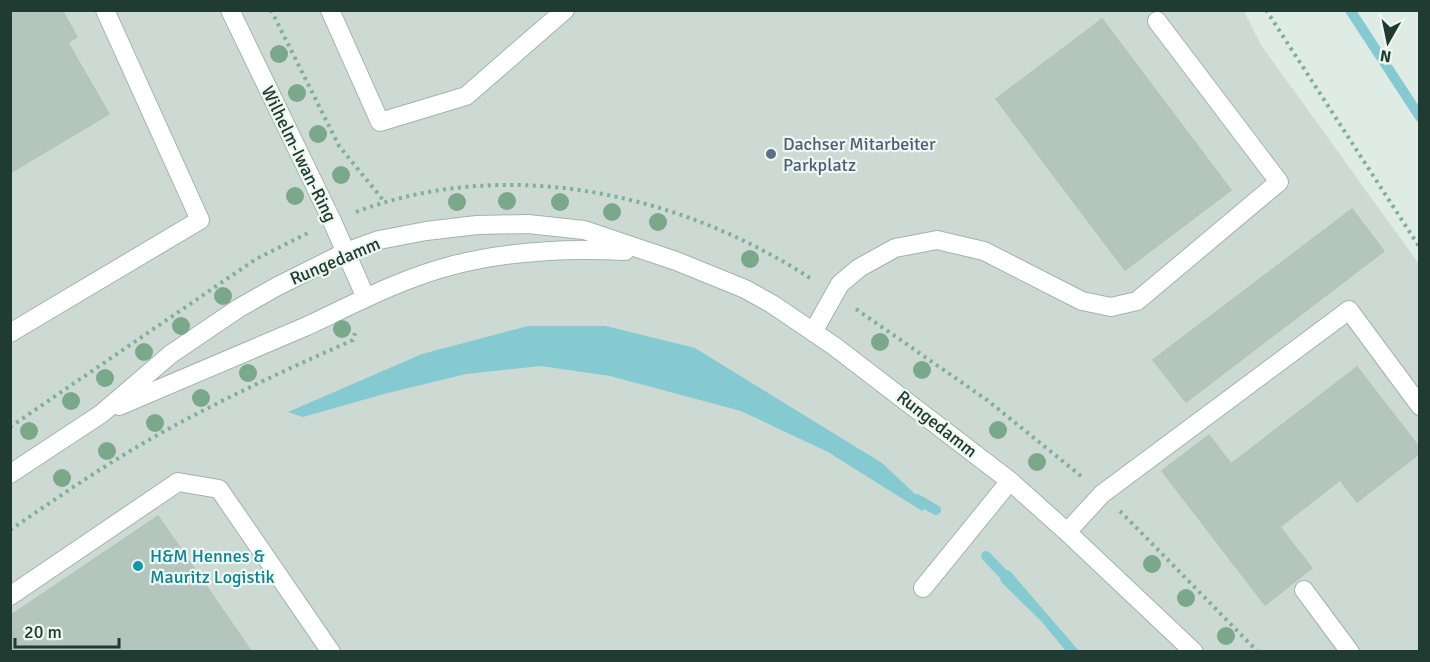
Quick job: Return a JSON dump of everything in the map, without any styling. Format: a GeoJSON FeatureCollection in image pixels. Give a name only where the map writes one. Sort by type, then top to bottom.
{"type":"FeatureCollection","features":[{"type":"Feature","properties":{"kind":"street"},"geometry":{"type":"LineString","coordinates":[[10,333],[200,220],[105,10]]}},
{"type":"Feature","properties":{"kind":"street","name":"Wilhelm-Iwan-Ring"},"geometry":{"type":"LineString","coordinates":[[230,10],[332,221],[366,298]]}},
{"type":"Feature","properties":{"kind":"street"},"geometry":{"type":"LineString","coordinates":[[330,10],[380,122],[466,96],[566,10]]}},
{"type":"Feature","properties":{"kind":"street"},"geometry":{"type":"LineString","coordinates":[[813,332],[840,284],[859,268],[895,248],[936,240],[984,252],[1082,301],[1111,307],[1137,302],[1279,182],[1157,21]]}},
{"type":"Feature","properties":{"kind":"street","name":"Rungedamm"},"geometry":{"type":"LineString","coordinates":[[10,474],[100,414],[171,354],[239,308],[346,252],[379,240],[477,225],[528,224],[584,230],[714,275],[772,304],[813,332],[879,379],[1010,481],[1194,651]]}},
{"type":"Feature","properties":{"kind":"street","name":"Rungedamm"},"geometry":{"type":"LineString","coordinates":[[100,414],[390,287],[453,265],[530,252],[583,249],[644,251]]}},
{"type":"Feature","properties":{"kind":"street"},"geometry":{"type":"LineString","coordinates":[[1067,532],[1102,494],[1349,310],[1419,406]]}},
{"type":"Feature","properties":{"kind":"street"},"geometry":{"type":"LineString","coordinates":[[923,588],[1010,481]]}},
{"type":"Feature","properties":{"kind":"street"},"geometry":{"type":"LineString","coordinates":[[10,596],[178,482],[219,489],[331,651]]}},
{"type":"Feature","properties":{"kind":"street"},"geometry":{"type":"LineString","coordinates":[[1304,590],[1350,651]]}},
{"type":"Feature","properties":{"kind":"path"},"geometry":{"type":"LineString","coordinates":[[271,10],[339,146],[366,182],[384,201]]}},
{"type":"Feature","properties":{"kind":"path"},"geometry":{"type":"LineString","coordinates":[[1266,10],[1419,248]]}},
{"type":"Feature","properties":{"kind":"path"},"geometry":{"type":"LineString","coordinates":[[10,427],[256,259],[332,221],[384,201],[429,192],[511,184],[588,192],[690,217],[721,230],[799,271],[835,294],[987,400],[1102,494],[1258,651]]}},
{"type":"Feature","properties":{"kind":"path"},"geometry":{"type":"LineString","coordinates":[[10,530],[81,482],[170,428],[260,382],[353,340],[366,298]]}},
{"type":"Feature","properties":{"kind":"shaded area"},"geometry":{"type":"Polygon","coordinates":[[[10,11],[1244,11],[1261,45],[1419,264],[1419,651],[11,651],[10,11]]]}},
{"type":"Feature","properties":{"kind":"water"},"geometry":{"type":"Polygon","coordinates":[[[528,326],[606,326],[695,348],[882,463],[928,506],[922,511],[828,452],[741,411],[610,376],[541,366],[466,374],[303,417],[288,412],[422,354],[528,326]]]}},
{"type":"Feature","properties":{"kind":"water"},"geometry":{"type":"Polygon","coordinates":[[[998,568],[1010,571],[1079,651],[1066,651],[1041,621],[1001,582],[998,568]]]}},
{"type":"Feature","properties":{"kind":"building"},"geometry":{"type":"Polygon","coordinates":[[[10,10],[62,10],[77,37],[68,43],[109,114],[10,173],[10,10]]]}},
{"type":"Feature","properties":{"kind":"building"},"geometry":{"type":"Polygon","coordinates":[[[1102,19],[1231,190],[1125,270],[996,99],[1102,19]]]}},
{"type":"Feature","properties":{"kind":"building"},"geometry":{"type":"Polygon","coordinates":[[[1352,209],[1384,251],[1186,402],[1153,360],[1352,209]]]}},
{"type":"Feature","properties":{"kind":"building"},"geometry":{"type":"Polygon","coordinates":[[[1357,367],[1419,447],[1419,454],[1357,502],[1340,480],[1280,527],[1312,568],[1265,605],[1162,471],[1209,435],[1231,464],[1357,367]]]}},
{"type":"Feature","properties":{"kind":"building","name":"H&M Hennes & Mauritz Logistik"},"geometry":{"type":"Polygon","coordinates":[[[158,516],[251,651],[10,651],[10,616],[158,516]]]}},
{"type":"Feature","properties":{"kind":"waterway"},"geometry":{"type":"LineString","coordinates":[[1350,10],[1420,117]]}},
{"type":"Feature","properties":{"kind":"waterway"},"geometry":{"type":"LineString","coordinates":[[917,499],[936,510]]}},
{"type":"Feature","properties":{"kind":"waterway"},"geometry":{"type":"LineString","coordinates":[[986,556],[1007,578]]}},
{"type":"Feature","properties":{"kind":"place","name":"Dachser Mitarbeiter Parkplatz"},"geometry":{"type":"Point","coordinates":[771,154]}},
{"type":"Feature","properties":{"kind":"place","name":"H&M Hennes & Mauritz Logistik"},"geometry":{"type":"Point","coordinates":[138,566]}}]}
